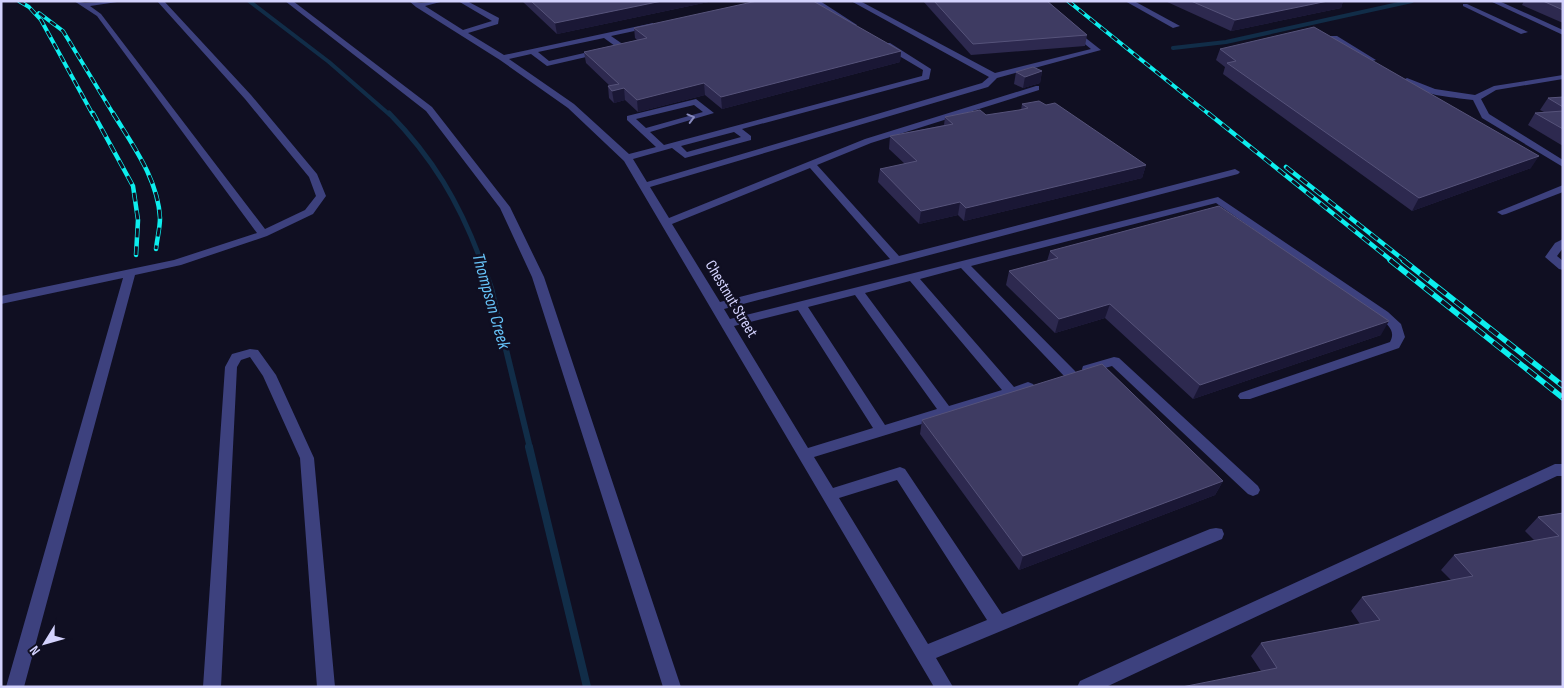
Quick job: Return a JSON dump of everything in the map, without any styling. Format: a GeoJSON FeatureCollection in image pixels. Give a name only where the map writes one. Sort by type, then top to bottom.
{"type":"FeatureCollection","features":[{"type":"Feature","properties":{"kind":"street"},"geometry":{"type":"LineString","coordinates":[[80,3],[121,1]]}},
{"type":"Feature","properties":{"kind":"street"},"geometry":{"type":"LineString","coordinates":[[1,300],[130,273],[204,255],[263,234],[309,212],[321,196],[314,176],[248,97],[160,1]]}},
{"type":"Feature","properties":{"kind":"street"},"geometry":{"type":"LineString","coordinates":[[288,1],[345,42],[429,109],[505,207],[538,277],[672,687]]}},
{"type":"Feature","properties":{"kind":"street"},"geometry":{"type":"LineString","coordinates":[[415,4],[441,1]]}},
{"type":"Feature","properties":{"kind":"street"},"geometry":{"type":"LineString","coordinates":[[462,1],[496,20],[496,22],[462,32]]}},
{"type":"Feature","properties":{"kind":"street"},"geometry":{"type":"LineString","coordinates":[[814,1],[863,30]]}},
{"type":"Feature","properties":{"kind":"street"},"geometry":{"type":"LineString","coordinates":[[854,1],[994,76]]}},
{"type":"Feature","properties":{"kind":"street"},"geometry":{"type":"LineString","coordinates":[[1128,1],[1176,26]]}},
{"type":"Feature","properties":{"kind":"street"},"geometry":{"type":"LineString","coordinates":[[1493,1],[1563,33]]}},
{"type":"Feature","properties":{"kind":"street"},"geometry":{"type":"LineString","coordinates":[[80,3],[99,15],[263,234]]}},
{"type":"Feature","properties":{"kind":"street","name":"Chestnut Street"},"geometry":{"type":"LineString","coordinates":[[415,4],[503,58],[571,106],[626,158],[944,687]]}},
{"type":"Feature","properties":{"kind":"street"},"geometry":{"type":"LineString","coordinates":[[1465,5],[1524,32]]}},
{"type":"Feature","properties":{"kind":"street"},"geometry":{"type":"LineString","coordinates":[[1490,16],[1520,14]]}},
{"type":"Feature","properties":{"kind":"street"},"geometry":{"type":"LineString","coordinates":[[503,58],[656,24]]}},
{"type":"Feature","properties":{"kind":"street"},"geometry":{"type":"LineString","coordinates":[[644,186],[985,85],[994,76],[1097,50],[1068,26]]}},
{"type":"Feature","properties":{"kind":"street"},"geometry":{"type":"LineString","coordinates":[[533,52],[547,64],[621,47],[606,36]]}},
{"type":"Feature","properties":{"kind":"street"},"geometry":{"type":"LineString","coordinates":[[1334,38],[1376,62]]}},
{"type":"Feature","properties":{"kind":"street"},"geometry":{"type":"LineString","coordinates":[[626,158],[926,77],[927,69],[879,40]]}},
{"type":"Feature","properties":{"kind":"street"},"geometry":{"type":"LineString","coordinates":[[1402,78],[1419,87],[1476,98],[1494,88],[1563,77]]}},
{"type":"Feature","properties":{"kind":"street"},"geometry":{"type":"LineString","coordinates":[[666,223],[868,141],[1036,88]]}},
{"type":"Feature","properties":{"kind":"street"},"geometry":{"type":"LineString","coordinates":[[1476,98],[1485,116],[1563,164]]}},
{"type":"Feature","properties":{"kind":"street"},"geometry":{"type":"LineString","coordinates":[[644,130],[710,113],[696,102],[630,118],[661,148]]}},
{"type":"Feature","properties":{"kind":"street"},"geometry":{"type":"LineString","coordinates":[[673,144],[685,155],[748,138],[735,128]]}},
{"type":"Feature","properties":{"kind":"street"},"geometry":{"type":"LineString","coordinates":[[811,164],[897,260]]}},
{"type":"Feature","properties":{"kind":"street"},"geometry":{"type":"LineString","coordinates":[[717,307],[1235,172]]}},
{"type":"Feature","properties":{"kind":"street"},"geometry":{"type":"LineString","coordinates":[[1502,212],[1563,188]]}},
{"type":"Feature","properties":{"kind":"street"},"geometry":{"type":"LineString","coordinates":[[726,324],[1218,200],[1384,315],[1397,327],[1399,337],[1395,345],[1245,396]]}},
{"type":"Feature","properties":{"kind":"street"},"geometry":{"type":"LineString","coordinates":[[1563,242],[1551,257],[1563,267]]}},
{"type":"Feature","properties":{"kind":"street"},"geometry":{"type":"LineString","coordinates":[[963,264],[1070,374]]}},
{"type":"Feature","properties":{"kind":"street"},"geometry":{"type":"LineString","coordinates":[[15,687],[130,273]]}},
{"type":"Feature","properties":{"kind":"street"},"geometry":{"type":"LineString","coordinates":[[912,277],[1011,392]]}},
{"type":"Feature","properties":{"kind":"street"},"geometry":{"type":"LineString","coordinates":[[858,291],[946,412]]}},
{"type":"Feature","properties":{"kind":"street"},"geometry":{"type":"LineString","coordinates":[[801,305],[882,431]]}},
{"type":"Feature","properties":{"kind":"street"},"geometry":{"type":"LineString","coordinates":[[212,687],[231,367],[232,362],[236,358],[248,352],[254,353],[268,376],[307,458],[326,687]]}},
{"type":"Feature","properties":{"kind":"street"},"geometry":{"type":"LineString","coordinates":[[805,454],[1114,361],[1253,490]]}},
{"type":"Feature","properties":{"kind":"street"},"geometry":{"type":"LineString","coordinates":[[1086,687],[1554,470],[1563,470]]}},
{"type":"Feature","properties":{"kind":"street"},"geometry":{"type":"LineString","coordinates":[[829,495],[900,473],[999,624]]}},
{"type":"Feature","properties":{"kind":"street"},"geometry":{"type":"LineString","coordinates":[[925,654],[1216,534]]}},
{"type":"Feature","properties":{"kind":"building"},"geometry":{"type":"Polygon","coordinates":[[[531,1],[662,1],[555,23],[531,1]]]}},
{"type":"Feature","properties":{"kind":"building"},"geometry":{"type":"Polygon","coordinates":[[[757,1],[813,1],[901,51],[721,97],[704,83],[637,100],[624,88],[612,91],[608,86],[619,84],[584,52],[647,38],[634,28],[757,1]]]}},
{"type":"Feature","properties":{"kind":"building"},"geometry":{"type":"Polygon","coordinates":[[[934,1],[1047,1],[1087,35],[973,44],[934,1]]]}},
{"type":"Feature","properties":{"kind":"building"},"geometry":{"type":"Polygon","coordinates":[[[1191,1],[1328,1],[1235,20],[1191,1]]]}},
{"type":"Feature","properties":{"kind":"building"},"geometry":{"type":"Polygon","coordinates":[[[1543,1],[1563,1],[1563,10],[1543,1]]]}},
{"type":"Feature","properties":{"kind":"building"},"geometry":{"type":"Polygon","coordinates":[[[1314,27],[1539,156],[1419,198],[1227,63],[1236,61],[1220,49],[1314,27]]]}},
{"type":"Feature","properties":{"kind":"building"},"geometry":{"type":"Polygon","coordinates":[[[1033,67],[1042,71],[1025,77],[1016,72],[1033,67]]]}},
{"type":"Feature","properties":{"kind":"building"},"geometry":{"type":"Polygon","coordinates":[[[1563,97],[1563,107],[1548,98],[1563,97]]]}},
{"type":"Feature","properties":{"kind":"building"},"geometry":{"type":"Polygon","coordinates":[[[1039,101],[1046,105],[1055,103],[1146,165],[966,208],[960,202],[921,211],[880,169],[917,161],[890,136],[953,124],[945,117],[980,110],[986,115],[1019,110],[1028,108],[1022,104],[1039,101]]]}},
{"type":"Feature","properties":{"kind":"building"},"geometry":{"type":"Polygon","coordinates":[[[1563,111],[1563,129],[1535,113],[1563,111]]]}},
{"type":"Feature","properties":{"kind":"building"},"geometry":{"type":"Polygon","coordinates":[[[1219,206],[1389,321],[1200,385],[1110,304],[1059,319],[1009,271],[1058,258],[1050,251],[1219,206]]]}},
{"type":"Feature","properties":{"kind":"building"},"geometry":{"type":"Polygon","coordinates":[[[1102,364],[1223,481],[1023,556],[922,420],[1102,364]]]}},
{"type":"Feature","properties":{"kind":"building"},"geometry":{"type":"Polygon","coordinates":[[[1563,513],[1563,687],[1182,687],[1277,668],[1261,643],[1380,620],[1362,597],[1473,576],[1454,555],[1559,536],[1538,517],[1563,513]]]}},
{"type":"Feature","properties":{"kind":"waterway","name":"Thompson Creek"},"geometry":{"type":"LineString","coordinates":[[249,1],[329,62],[390,115]]}},
{"type":"Feature","properties":{"kind":"waterway"},"geometry":{"type":"LineString","coordinates":[[1173,48],[1226,42],[1412,1]]}},
{"type":"Feature","properties":{"kind":"waterway","name":"Thompson Creek"},"geometry":{"type":"LineString","coordinates":[[389,113],[432,164],[464,219],[481,261]]}},
{"type":"Feature","properties":{"kind":"waterway","name":"Thompson Creek"},"geometry":{"type":"LineString","coordinates":[[481,260],[491,288],[530,448]]}},
{"type":"Feature","properties":{"kind":"waterway","name":"Thompson Creek"},"geometry":{"type":"LineString","coordinates":[[529,447],[587,687]]}},
{"type":"Feature","properties":{"kind":"railway"},"geometry":{"type":"LineString","coordinates":[[19,1],[29,7],[41,20],[93,115]]}},
{"type":"Feature","properties":{"kind":"railway"},"geometry":{"type":"LineString","coordinates":[[1068,1],[1210,115]]}},
{"type":"Feature","properties":{"kind":"railway"},"geometry":{"type":"LineString","coordinates":[[39,13],[63,31],[114,115]]}},
{"type":"Feature","properties":{"kind":"railway"},"geometry":{"type":"LineString","coordinates":[[93,113],[133,186],[138,220],[136,255]]}},
{"type":"Feature","properties":{"kind":"railway"},"geometry":{"type":"LineString","coordinates":[[113,113],[136,150],[155,190],[160,218],[156,249]]}},
{"type":"Feature","properties":{"kind":"railway"},"geometry":{"type":"LineString","coordinates":[[1208,113],[1392,261]]}},
{"type":"Feature","properties":{"kind":"railway"},"geometry":{"type":"LineString","coordinates":[[1286,167],[1405,261]]}},
{"type":"Feature","properties":{"kind":"railway"},"geometry":{"type":"LineString","coordinates":[[1390,260],[1563,398]]}},
{"type":"Feature","properties":{"kind":"railway"},"geometry":{"type":"LineString","coordinates":[[1403,260],[1563,386]]}}]}
